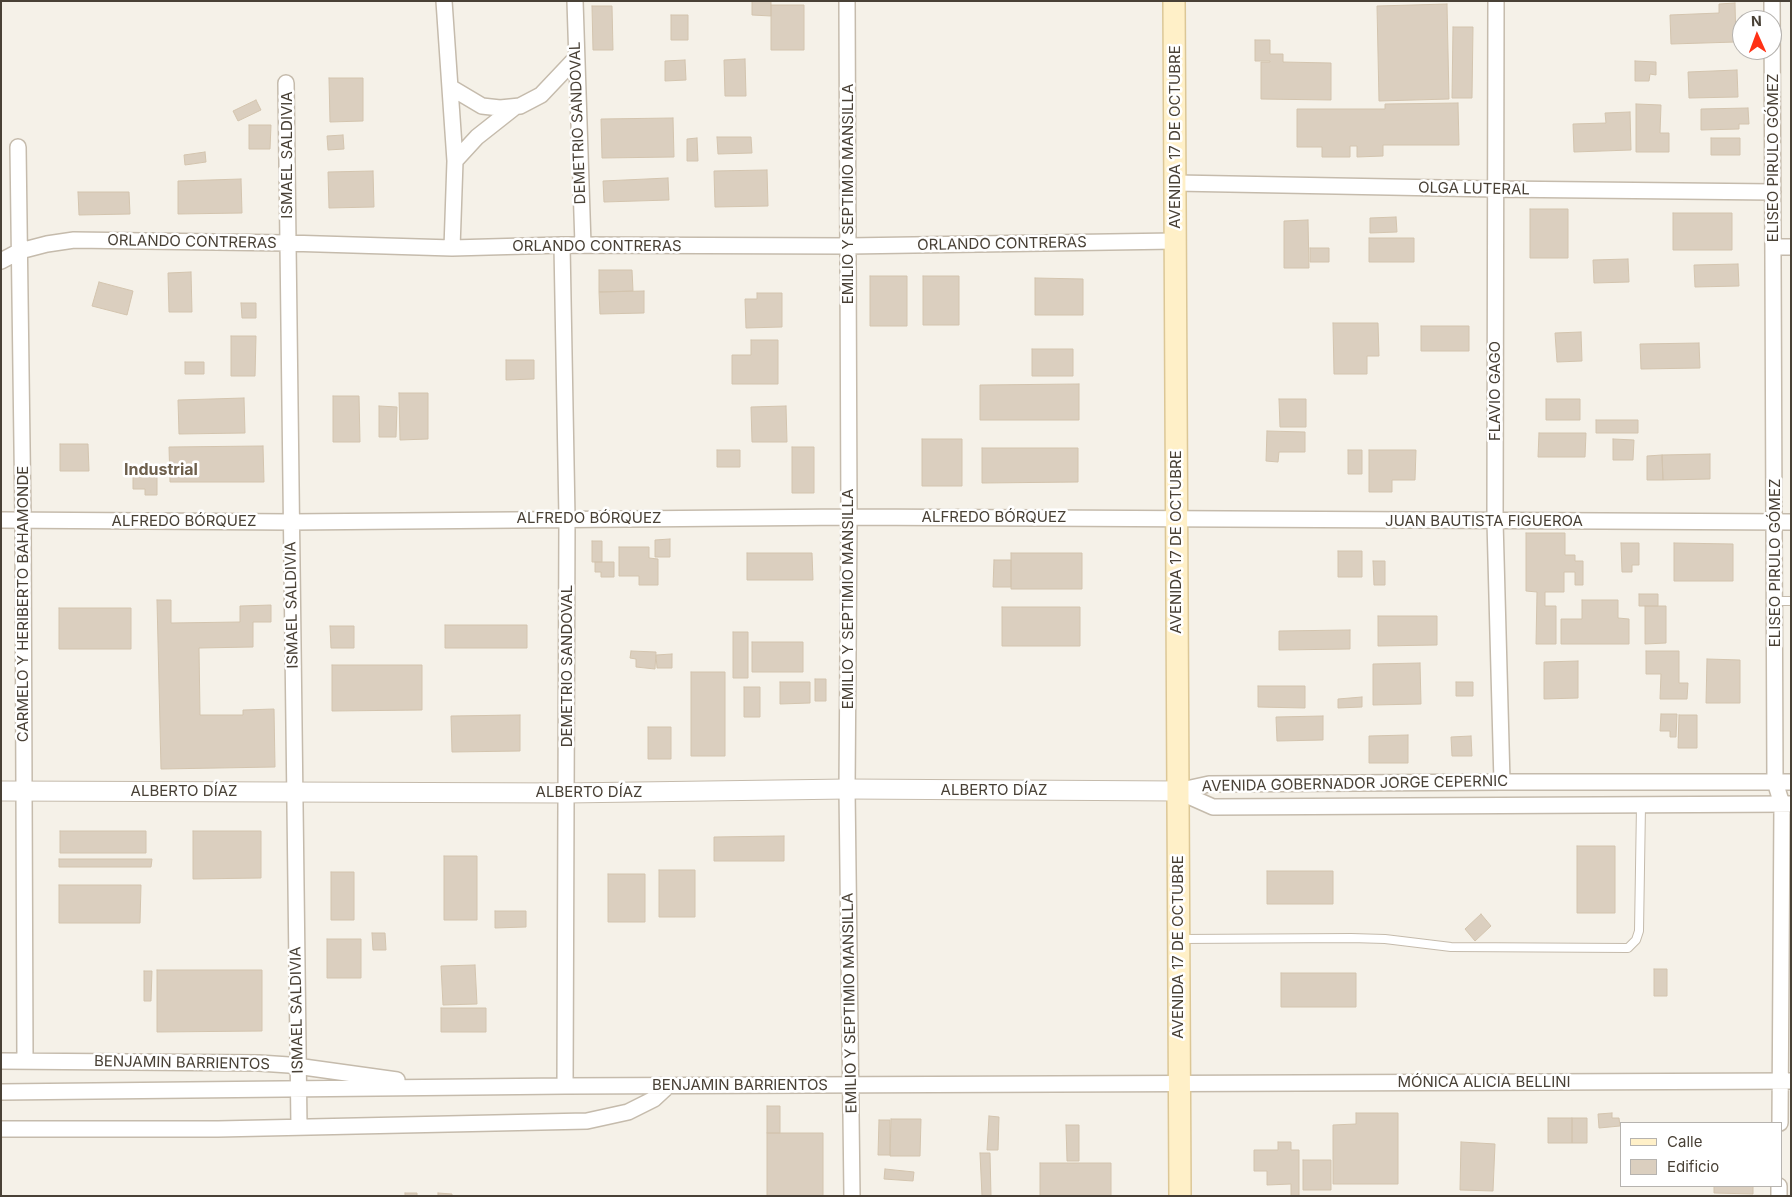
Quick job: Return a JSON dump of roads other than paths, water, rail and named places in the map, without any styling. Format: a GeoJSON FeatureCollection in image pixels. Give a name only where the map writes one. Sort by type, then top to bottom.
{"type":"FeatureCollection","features":[{"type":"Feature","properties":{"kind":"main road","name":"AVENIDA 17 DE OCTUBRE"},"geometry":{"type":"LineString","coordinates":[[1174,1],[1180,1196]]}},
{"type":"Feature","properties":{"kind":"street"},"geometry":{"type":"LineString","coordinates":[[444,1],[456,161],[452,248]]}},
{"type":"Feature","properties":{"kind":"street","name":"DEMETRIO SANDOVAL"},"geometry":{"type":"LineString","coordinates":[[575,1],[583,245]]}},
{"type":"Feature","properties":{"kind":"street","name":"EMILIO Y SEPTIMIO MANSILLA"},"geometry":{"type":"LineString","coordinates":[[847,1],[849,517],[847,790],[852,1196]]}},
{"type":"Feature","properties":{"kind":"street","name":"FLAVIO GAGO"},"geometry":{"type":"LineString","coordinates":[[1496,1],[1494,521],[1502,782]]}},
{"type":"Feature","properties":{"kind":"street","name":"ELISEO PIRULO GÓMEZ"},"geometry":{"type":"LineString","coordinates":[[1772,1],[1775,782],[1786,804],[1786,1081],[1780,1122]]}},
{"type":"Feature","properties":{"kind":"street"},"geometry":{"type":"LineString","coordinates":[[450,87],[482,106],[500,108],[515,106],[541,95],[576,58]]}},
{"type":"Feature","properties":{"kind":"street","name":"ISMAEL SALDIVIA"},"geometry":{"type":"LineString","coordinates":[[286,83],[299,1127]]}},
{"type":"Feature","properties":{"kind":"street"},"geometry":{"type":"LineString","coordinates":[[456,161],[477,137],[515,106]]}},
{"type":"Feature","properties":{"kind":"street","name":"CARMELO Y HERIBERTO BAHAMONDE"},"geometry":{"type":"LineString","coordinates":[[18,147],[23,520],[25,1061]]}},
{"type":"Feature","properties":{"kind":"street","name":"OLGA LUTERAL"},"geometry":{"type":"LineString","coordinates":[[1176,183],[1496,190],[1773,192]]}},
{"type":"Feature","properties":{"kind":"street","name":"ORLANDO CONTRERAS"},"geometry":{"type":"LineString","coordinates":[[1,261],[20,251],[74,240],[287,243],[452,248],[562,245],[848,246],[1175,241]]}},
{"type":"Feature","properties":{"kind":"street","name":"DEMETRIO SANDOVAL"},"geometry":{"type":"LineString","coordinates":[[562,245],[567,518],[565,1086]]}},
{"type":"Feature","properties":{"kind":"street"},"geometry":{"type":"LineString","coordinates":[[1774,247],[1791,247]]}},
{"type":"Feature","properties":{"kind":"street","name":"ALFREDO BÓRQUEZ"},"geometry":{"type":"LineString","coordinates":[[1,520],[291,522],[567,518],[1176,518]]}},
{"type":"Feature","properties":{"kind":"street","name":"JUAN BAUTISTA FIGUEROA"},"geometry":{"type":"LineString","coordinates":[[1176,518],[1791,522]]}},
{"type":"Feature","properties":{"kind":"street","name":"AVENIDA GOBERNADOR JORGE CEPERNIC"},"geometry":{"type":"LineString","coordinates":[[1177,791],[1209,784],[1791,782]]}},
{"type":"Feature","properties":{"kind":"street","name":"ALBERTO DÍAZ"},"geometry":{"type":"LineString","coordinates":[[1,791],[567,793],[847,790],[1177,791]]}},
{"type":"Feature","properties":{"kind":"street","name":"AVENIDA GOBERNADOR JORGE CEPERNIC"},"geometry":{"type":"LineString","coordinates":[[1177,791],[1213,807],[1786,804]]}},
{"type":"Feature","properties":{"kind":"street","name":"BENJAMIN BARRIENTOS"},"geometry":{"type":"LineString","coordinates":[[1,1061],[259,1063],[298,1066],[451,1087]]}},
{"type":"Feature","properties":{"kind":"street","name":"MÓNICA ALICIA BELLINI"},"geometry":{"type":"LineString","coordinates":[[1178,1083],[1786,1081]]}},
{"type":"Feature","properties":{"kind":"street","name":"BENJAMIN BARRIENTOS"},"geometry":{"type":"LineString","coordinates":[[1,1092],[565,1086],[1178,1083]]}},
{"type":"Feature","properties":{"kind":"street"},"geometry":{"type":"LineString","coordinates":[[1,1129],[299,1127],[587,1121],[628,1112],[654,1099],[668,1086]]}},
{"type":"Feature","properties":{"kind":"lane"},"geometry":{"type":"LineString","coordinates":[[1775,601],[1791,601]]}},
{"type":"Feature","properties":{"kind":"lane"},"geometry":{"type":"LineString","coordinates":[[1178,939],[1351,938],[1385,939],[1451,947],[1628,948],[1636,940],[1639,931],[1641,805]]}},
{"type":"Feature","properties":{"kind":"district","name":"Industrial"},"geometry":{"type":"Point","coordinates":[161,470]}}]}
